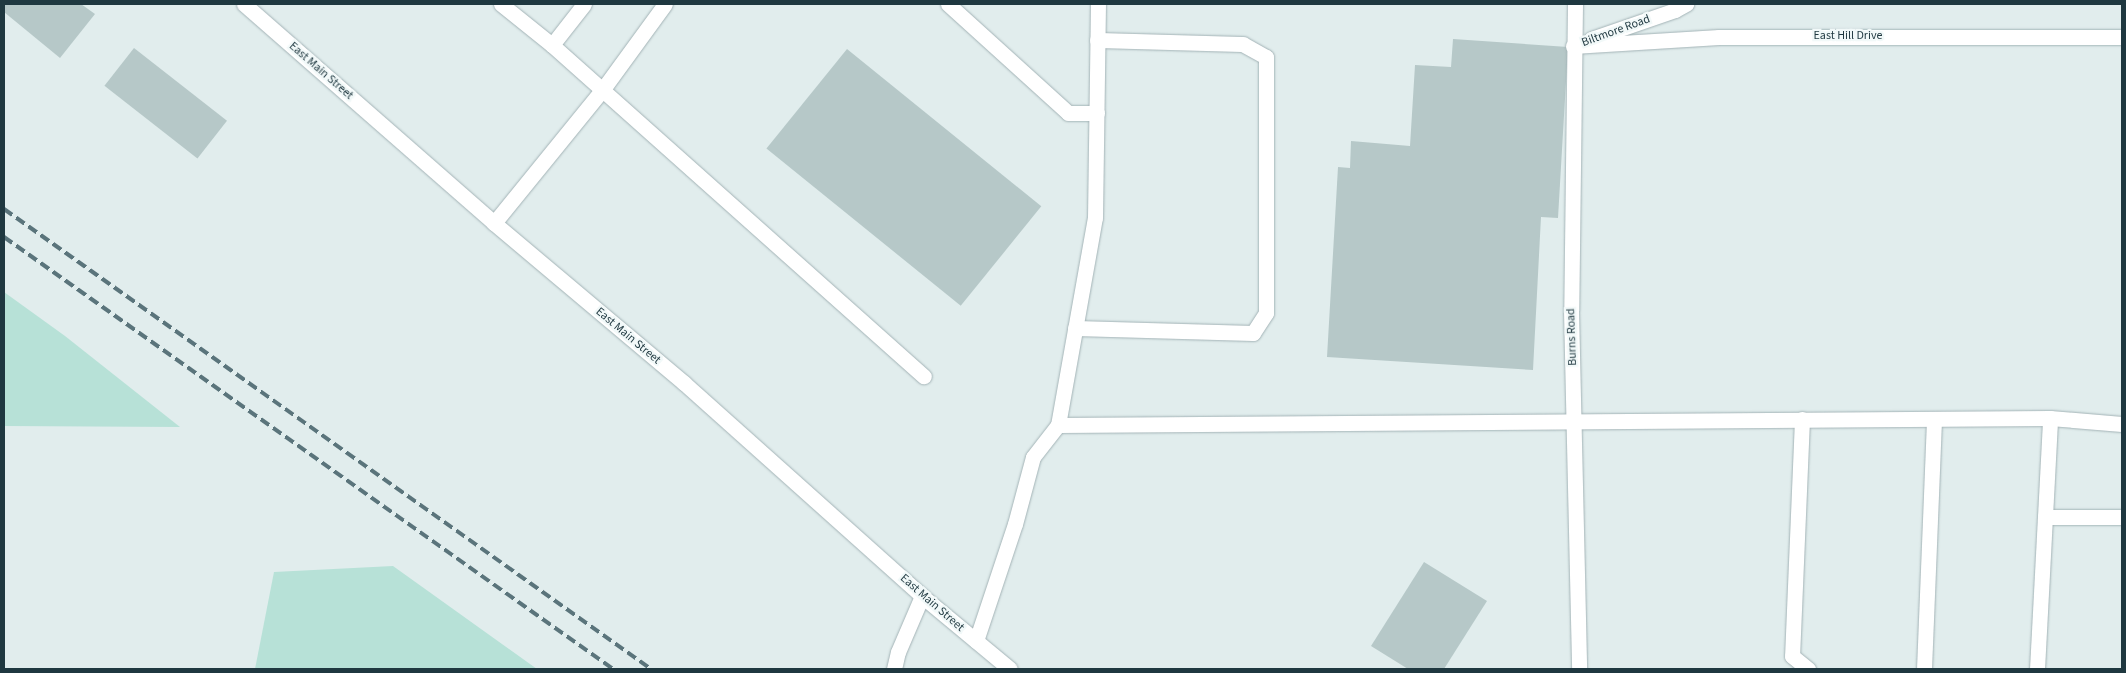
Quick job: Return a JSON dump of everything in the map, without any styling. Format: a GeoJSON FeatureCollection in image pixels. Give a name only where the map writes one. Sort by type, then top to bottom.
{"type":"FeatureCollection","features":[{"type":"Feature","properties":{"kind":"street","name":"East Main Street"},"geometry":{"type":"LineString","coordinates":[[244,4],[494,223],[684,384],[922,596],[1010,669]]}},
{"type":"Feature","properties":{"kind":"street"},"geometry":{"type":"LineString","coordinates":[[501,4],[603,89],[924,376]]}},
{"type":"Feature","properties":{"kind":"street"},"geometry":{"type":"LineString","coordinates":[[552,45],[584,4]]}},
{"type":"Feature","properties":{"kind":"street"},"geometry":{"type":"LineString","coordinates":[[494,223],[603,89],[665,4]]}},
{"type":"Feature","properties":{"kind":"street"},"geometry":{"type":"LineString","coordinates":[[948,4],[1068,113],[1097,113]]}},
{"type":"Feature","properties":{"kind":"street"},"geometry":{"type":"LineString","coordinates":[[976,640],[1015,524],[1033,457],[1058,425],[1095,218],[1098,4]]}},
{"type":"Feature","properties":{"kind":"street","name":"Burns Road"},"geometry":{"type":"LineString","coordinates":[[1575,4],[1570,310],[1579,669]]}},
{"type":"Feature","properties":{"kind":"street","name":"Biltmore Road"},"geometry":{"type":"LineString","coordinates":[[1573,46],[1675,10],[1686,4]]}},
{"type":"Feature","properties":{"kind":"street","name":"East Hill Drive"},"geometry":{"type":"LineString","coordinates":[[1573,46],[1719,37],[2122,38]]}},
{"type":"Feature","properties":{"kind":"street"},"geometry":{"type":"LineString","coordinates":[[1076,328],[1253,333],[1266,313],[1266,57],[1243,44],[1097,40]]}},
{"type":"Feature","properties":{"kind":"street"},"geometry":{"type":"LineString","coordinates":[[1058,425],[2050,418],[2122,424]]}},
{"type":"Feature","properties":{"kind":"street"},"geometry":{"type":"LineString","coordinates":[[2037,669],[2050,418]]}},
{"type":"Feature","properties":{"kind":"street"},"geometry":{"type":"LineString","coordinates":[[1802,419],[1792,656],[1808,669]]}},
{"type":"Feature","properties":{"kind":"street"},"geometry":{"type":"LineString","coordinates":[[1924,669],[1934,419]]}},
{"type":"Feature","properties":{"kind":"street"},"geometry":{"type":"LineString","coordinates":[[2045,517],[2122,518]]}},
{"type":"Feature","properties":{"kind":"street"},"geometry":{"type":"LineString","coordinates":[[894,669],[898,652],[922,596]]}},
{"type":"Feature","properties":{"kind":"green space"},"geometry":{"type":"Polygon","coordinates":[[[4,292],[65,336],[180,427],[4,426],[4,292]]]}},
{"type":"Feature","properties":{"kind":"green space"},"geometry":{"type":"Polygon","coordinates":[[[393,566],[537,669],[255,669],[274,572],[393,566]]]}},
{"type":"Feature","properties":{"kind":"building"},"geometry":{"type":"Polygon","coordinates":[[[4,4],[81,4],[95,14],[60,58],[4,12],[4,4]]]}},
{"type":"Feature","properties":{"kind":"building"},"geometry":{"type":"Polygon","coordinates":[[[1453,39],[1568,47],[1558,218],[1541,217],[1533,370],[1327,357],[1338,167],[1350,168],[1351,141],[1410,146],[1415,65],[1451,67],[1453,39]]]}},
{"type":"Feature","properties":{"kind":"building"},"geometry":{"type":"Polygon","coordinates":[[[134,48],[227,121],[197,158],[104,86],[134,48]]]}},
{"type":"Feature","properties":{"kind":"building"},"geometry":{"type":"Polygon","coordinates":[[[847,49],[1041,206],[961,306],[766,148],[847,49]]]}},
{"type":"Feature","properties":{"kind":"building"},"geometry":{"type":"Polygon","coordinates":[[[1424,562],[1487,601],[1444,669],[1408,669],[1371,646],[1424,562]]]}},
{"type":"Feature","properties":{"kind":"railway"},"geometry":{"type":"LineString","coordinates":[[4,209],[651,669]]}},
{"type":"Feature","properties":{"kind":"railway"},"geometry":{"type":"LineString","coordinates":[[4,237],[613,669]]}}]}
